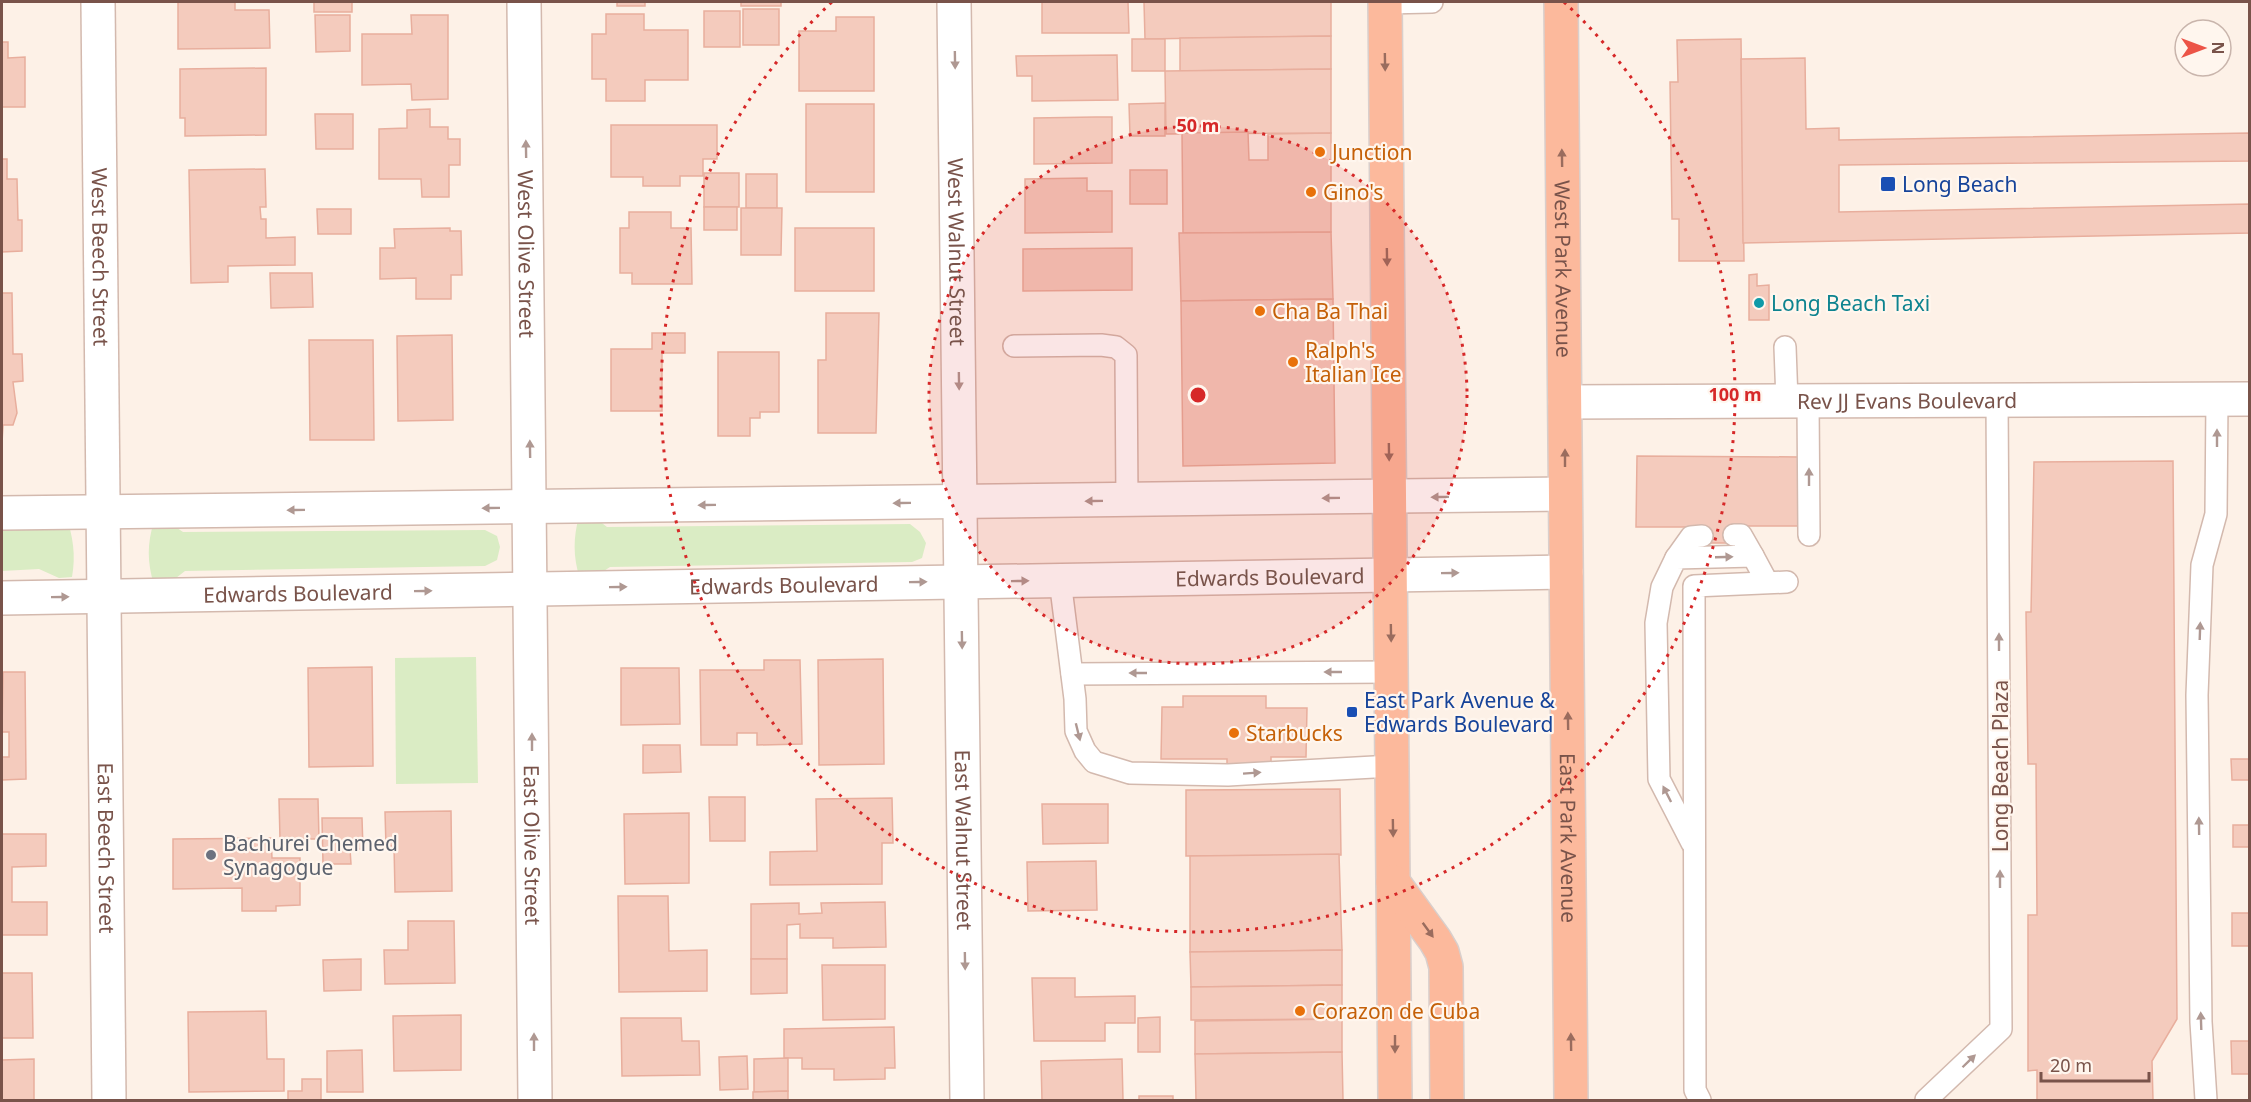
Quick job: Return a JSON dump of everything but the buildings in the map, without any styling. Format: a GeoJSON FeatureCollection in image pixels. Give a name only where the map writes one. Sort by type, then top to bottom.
{"type":"FeatureCollection","features":[{"type":"Feature","properties":{"kind":"highway"},"geometry":{"type":"LineString","coordinates":[[1384,2],[1395,1101]]}},
{"type":"Feature","properties":{"kind":"highway","name":"West Park Avenue"},"geometry":{"type":"LineString","coordinates":[[1561,2],[1566,538]]}},
{"type":"Feature","properties":{"kind":"highway","name":"East Park Avenue"},"geometry":{"type":"LineString","coordinates":[[1566,538],[1572,1100]]}},
{"type":"Feature","properties":{"kind":"highway"},"geometry":{"type":"LineString","coordinates":[[1394,882],[1442,952],[1446,967],[1447,1101]]}},
{"type":"Feature","properties":{"kind":"street","name":"West Beech Street"},"geometry":{"type":"LineString","coordinates":[[98,2],[104,596]]}},
{"type":"Feature","properties":{"kind":"street","name":"West Olive Street"},"geometry":{"type":"LineString","coordinates":[[524,2],[531,589]]}},
{"type":"Feature","properties":{"kind":"street","name":"West Walnut Street"},"geometry":{"type":"LineString","coordinates":[[954,2],[962,582]]}},
{"type":"Feature","properties":{"kind":"street","name":"Rev JJ Evans Boulevard"},"geometry":{"type":"LineString","coordinates":[[1565,402],[2250,399]]}},
{"type":"Feature","properties":{"kind":"street"},"geometry":{"type":"LineString","coordinates":[[2,513],[1565,494]]}},
{"type":"Feature","properties":{"kind":"street","name":"Edwards Boulevard"},"geometry":{"type":"LineString","coordinates":[[2,598],[1566,572]]}},
{"type":"Feature","properties":{"kind":"street","name":"East Walnut Street"},"geometry":{"type":"LineString","coordinates":[[962,582],[967,1101]]}},
{"type":"Feature","properties":{"kind":"street","name":"East Olive Street"},"geometry":{"type":"LineString","coordinates":[[531,589],[535,1101]]}},
{"type":"Feature","properties":{"kind":"street","name":"East Beech Street"},"geometry":{"type":"LineString","coordinates":[[104,596],[110,1101]]}},
{"type":"Feature","properties":{"kind":"lane"},"geometry":{"type":"LineString","coordinates":[[1384,2],[1432,2]]}},
{"type":"Feature","properties":{"kind":"lane"},"geometry":{"type":"LineString","coordinates":[[1014,346],[1101,345],[1116,347],[1126,356],[1127,501]]}},
{"type":"Feature","properties":{"kind":"lane"},"geometry":{"type":"LineString","coordinates":[[1785,347],[1797,401],[1809,535]]}},
{"type":"Feature","properties":{"kind":"lane"},"geometry":{"type":"LineString","coordinates":[[2206,1101],[2201,1022],[2197,695],[2202,565],[2216,514],[2217,399]]}},
{"type":"Feature","properties":{"kind":"lane","name":"Long Beach Plaza"},"geometry":{"type":"LineString","coordinates":[[1926,1101],[2001,1029],[1997,400]]}},
{"type":"Feature","properties":{"kind":"lane"},"geometry":{"type":"LineString","coordinates":[[1662,587],[1777,582],[1753,556],[1741,535],[1734,535]]}},
{"type":"Feature","properties":{"kind":"lane"},"geometry":{"type":"LineString","coordinates":[[1694,846],[1659,779],[1656,623],[1662,587],[1676,558],[1691,537],[1702,536]]}},
{"type":"Feature","properties":{"kind":"lane"},"geometry":{"type":"LineString","coordinates":[[1676,558],[1753,556]]}},
{"type":"Feature","properties":{"kind":"lane"},"geometry":{"type":"LineString","coordinates":[[1060,580],[1072,674],[1076,731],[1085,751],[1094,762],[1130,773],[1228,775],[1392,766]]}},
{"type":"Feature","properties":{"kind":"lane"},"geometry":{"type":"LineString","coordinates":[[1694,586],[1695,1090],[1700,1101]]}},
{"type":"Feature","properties":{"kind":"lane"},"geometry":{"type":"LineString","coordinates":[[1072,674],[1392,672]]}},
{"type":"Feature","properties":{"kind":"green space"},"geometry":{"type":"Polygon","coordinates":[[[66,515],[73,546],[72,577],[59,578],[39,569],[2,571],[2,531],[36,529],[55,517],[66,515]]]}},
{"type":"Feature","properties":{"kind":"green space"},"geometry":{"type":"Polygon","coordinates":[[[579,516],[593,516],[607,527],[910,524],[920,532],[926,543],[922,558],[912,562],[610,567],[593,578],[580,579],[575,548],[579,516]]]}},
{"type":"Feature","properties":{"kind":"green space"},"geometry":{"type":"Polygon","coordinates":[[[154,521],[167,521],[183,532],[485,530],[497,536],[500,547],[497,560],[485,566],[185,571],[167,585],[154,585],[149,553],[154,521]]]}},
{"type":"Feature","properties":{"kind":"green space"},"geometry":{"type":"Polygon","coordinates":[[[476,657],[478,783],[396,784],[395,658],[476,657]]]}},
{"type":"Feature","properties":{"kind":"place","name":"Junction"},"geometry":{"type":"Point","coordinates":[1320,152]}},
{"type":"Feature","properties":{"kind":"place","name":"Long Beach"},"geometry":{"type":"Point","coordinates":[1888,184]}},
{"type":"Feature","properties":{"kind":"place","name":"Gino's"},"geometry":{"type":"Point","coordinates":[1311,192]}},
{"type":"Feature","properties":{"kind":"place","name":"Long Beach Taxi"},"geometry":{"type":"Point","coordinates":[1759,303]}},
{"type":"Feature","properties":{"kind":"place","name":"Cha Ba Thai"},"geometry":{"type":"Point","coordinates":[1260,311]}},
{"type":"Feature","properties":{"kind":"place","name":"Ralph's Italian Ice"},"geometry":{"type":"Point","coordinates":[1293,362]}},
{"type":"Feature","properties":{"kind":"place","name":"East Park Avenue & Edwards Boulevard"},"geometry":{"type":"Point","coordinates":[1352,712]}},
{"type":"Feature","properties":{"kind":"place","name":"Starbucks"},"geometry":{"type":"Point","coordinates":[1234,733]}},
{"type":"Feature","properties":{"kind":"place","name":"Bachurei Chemed Synagogue"},"geometry":{"type":"Point","coordinates":[211,855]}},
{"type":"Feature","properties":{"kind":"place","name":"Corazon de Cuba"},"geometry":{"type":"Point","coordinates":[1300,1011]}}]}
